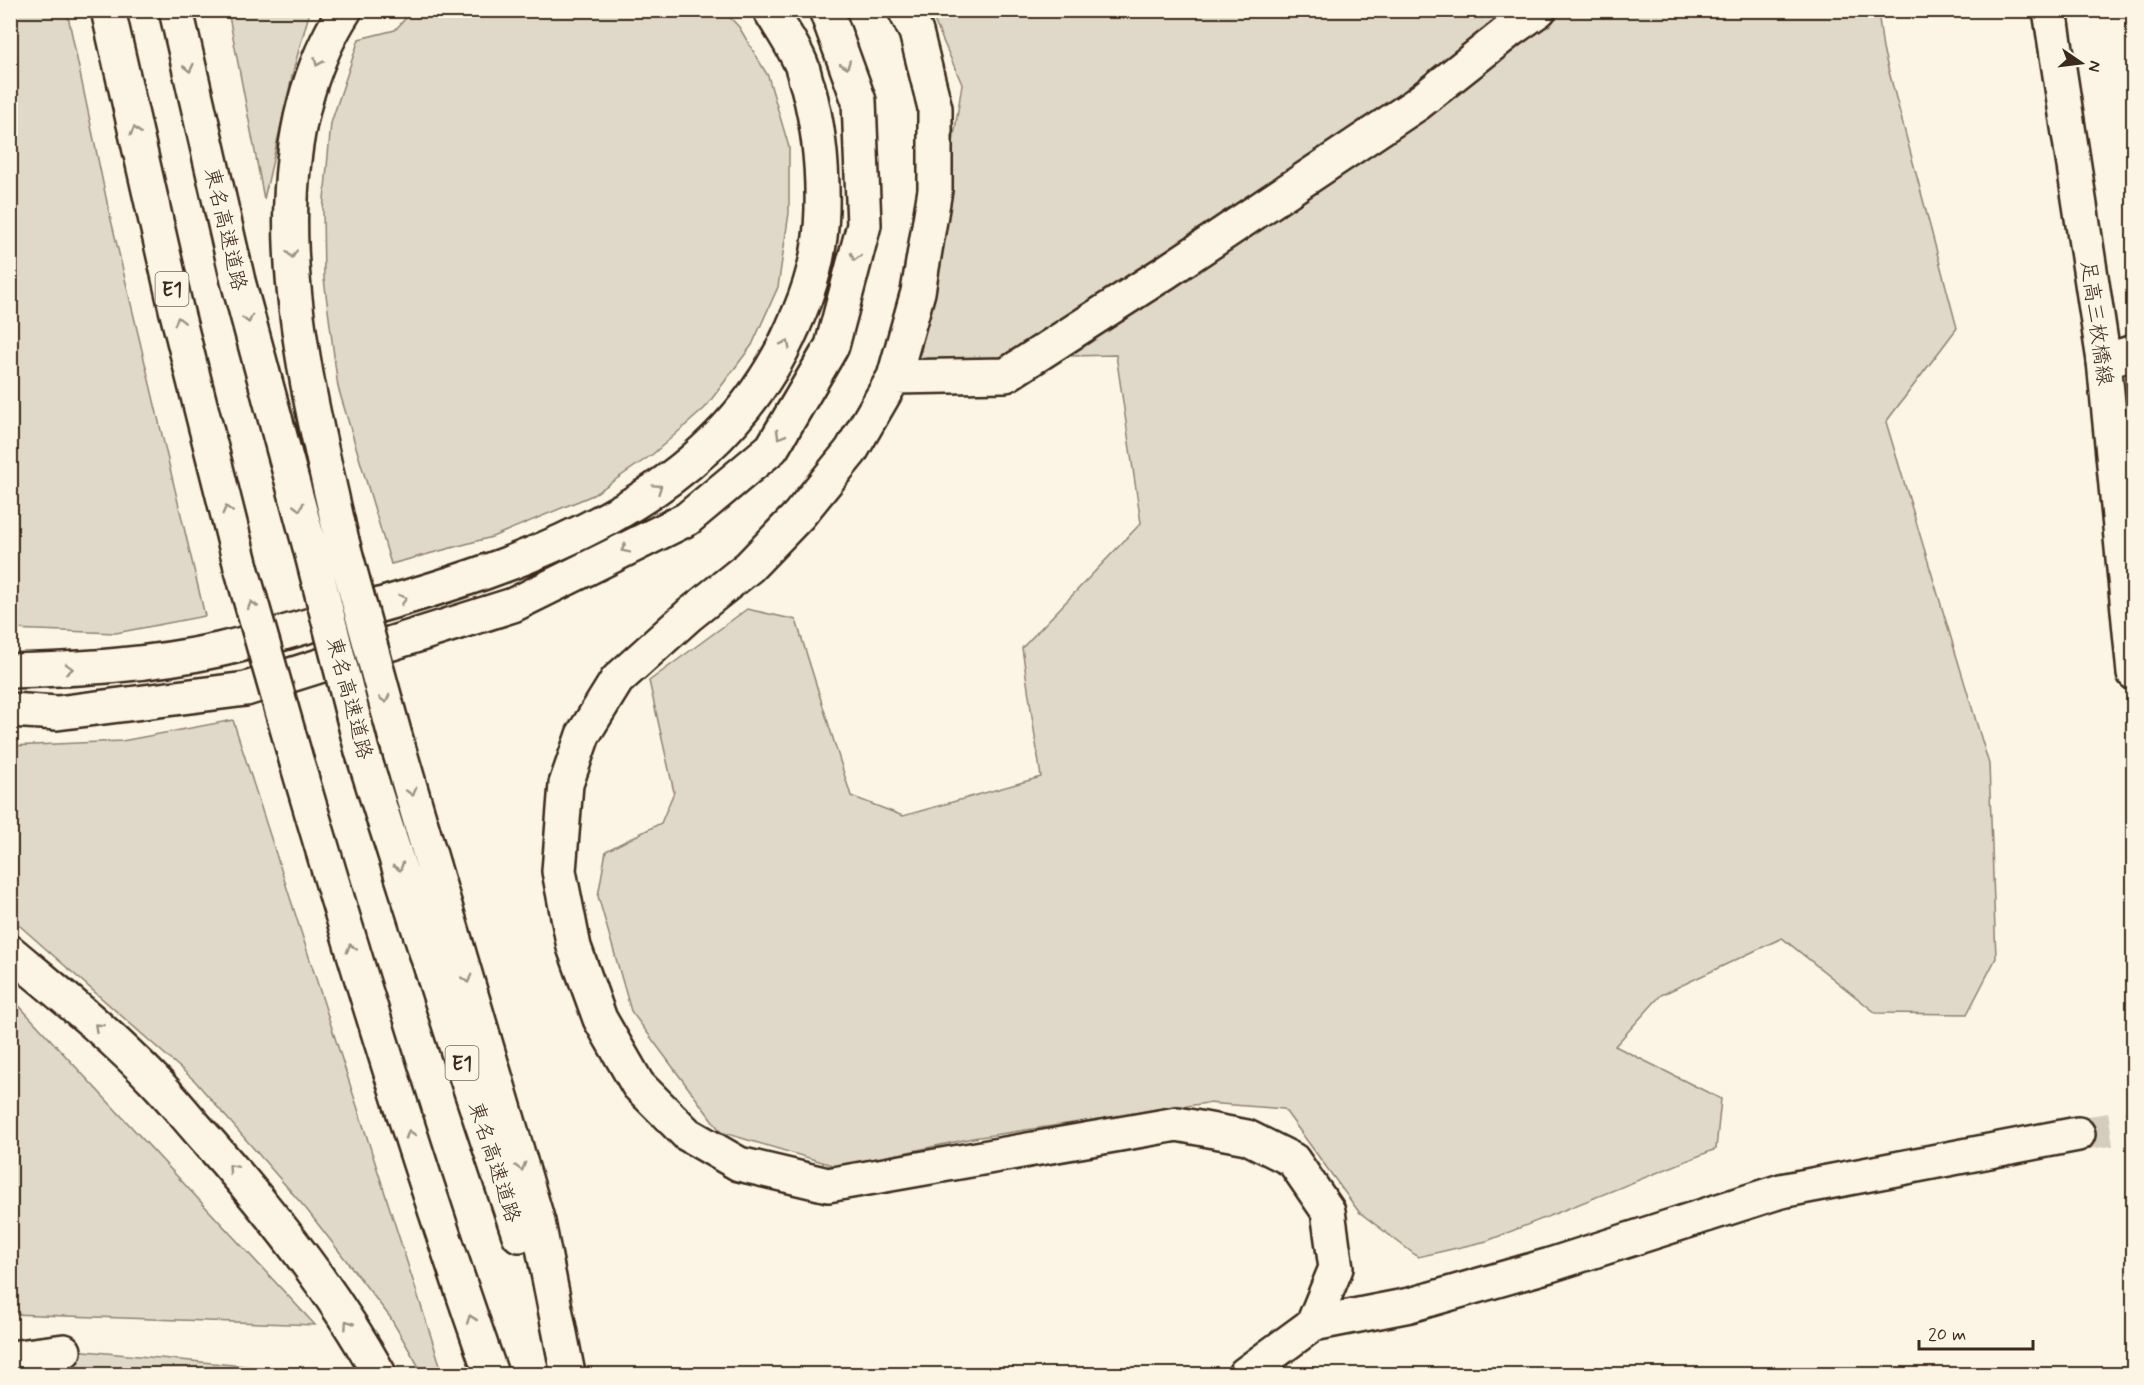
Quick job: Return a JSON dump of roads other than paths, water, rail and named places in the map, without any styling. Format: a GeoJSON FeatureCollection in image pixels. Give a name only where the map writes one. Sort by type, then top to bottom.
{"type":"FeatureCollection","features":[{"type":"Feature","properties":{"kind":"main road","name":"E1"},"geometry":{"type":"LineString","coordinates":[[108,10],[176,309],[242,567],[297,763],[372,1017],[446,1247],[491,1374]]}},
{"type":"Feature","properties":{"kind":"main road","name":"東名高速道路"},"geometry":{"type":"LineString","coordinates":[[176,10],[238,281],[362,751],[456,1046],[567,1374]]}},
{"type":"Feature","properties":{"kind":"main road"},"geometry":{"type":"LineString","coordinates":[[345,10],[332,30],[314,68],[300,120],[290,236],[305,374],[342,541],[395,736],[538,1222],[567,1374]]}},
{"type":"Feature","properties":{"kind":"main road"},"geometry":{"type":"LineString","coordinates":[[10,671],[76,669],[218,650],[399,600],[503,566],[574,535],[635,504],[681,472],[721,436],[758,392],[785,346],[810,290],[822,233],[823,168],[817,119],[801,64],[770,10]]}},
{"type":"Feature","properties":{"kind":"main road"},"geometry":{"type":"LineString","coordinates":[[10,710],[57,713],[246,689],[513,605],[687,519],[772,448],[832,345],[864,225],[860,101],[826,10]]}},
{"type":"Feature","properties":{"kind":"main road"},"geometry":{"type":"LineString","coordinates":[[905,10],[916,32],[935,108],[935,190],[918,292],[894,377],[851,451],[799,515],[749,567],[689,615],[617,680],[583,735],[566,784],[559,871],[574,947],[600,1018],[638,1085],[687,1134],[739,1164],[828,1185],[1177,1124],[1247,1137],[1293,1160],[1328,1211],[1336,1268],[1313,1324]]}},
{"type":"Feature","properties":{"kind":"main road"},"geometry":{"type":"LineString","coordinates":[[894,377],[1006,375],[1166,272],[1417,104],[1539,10]]}},
{"type":"Feature","properties":{"kind":"main road","name":"足高三枚橋線"},"geometry":{"type":"LineString","coordinates":[[2049,10],[2119,357],[2133,673]]}},
{"type":"Feature","properties":{"kind":"main road"},"geometry":{"type":"LineString","coordinates":[[10,952],[76,1007],[156,1082],[242,1180],[289,1238],[363,1346],[379,1374]]}},
{"type":"Feature","properties":{"kind":"main road"},"geometry":{"type":"LineString","coordinates":[[1245,1374],[1313,1324],[1410,1305],[1539,1269],[1781,1191],[2078,1134]]}},
{"type":"Feature","properties":{"kind":"main road"},"geometry":{"type":"LineString","coordinates":[[10,1358],[63,1351]]}},
{"type":"Feature","properties":{"kind":"tunnel"},"geometry":{"type":"LineString","coordinates":[[2078,1134],[2134,1126]]}}]}
